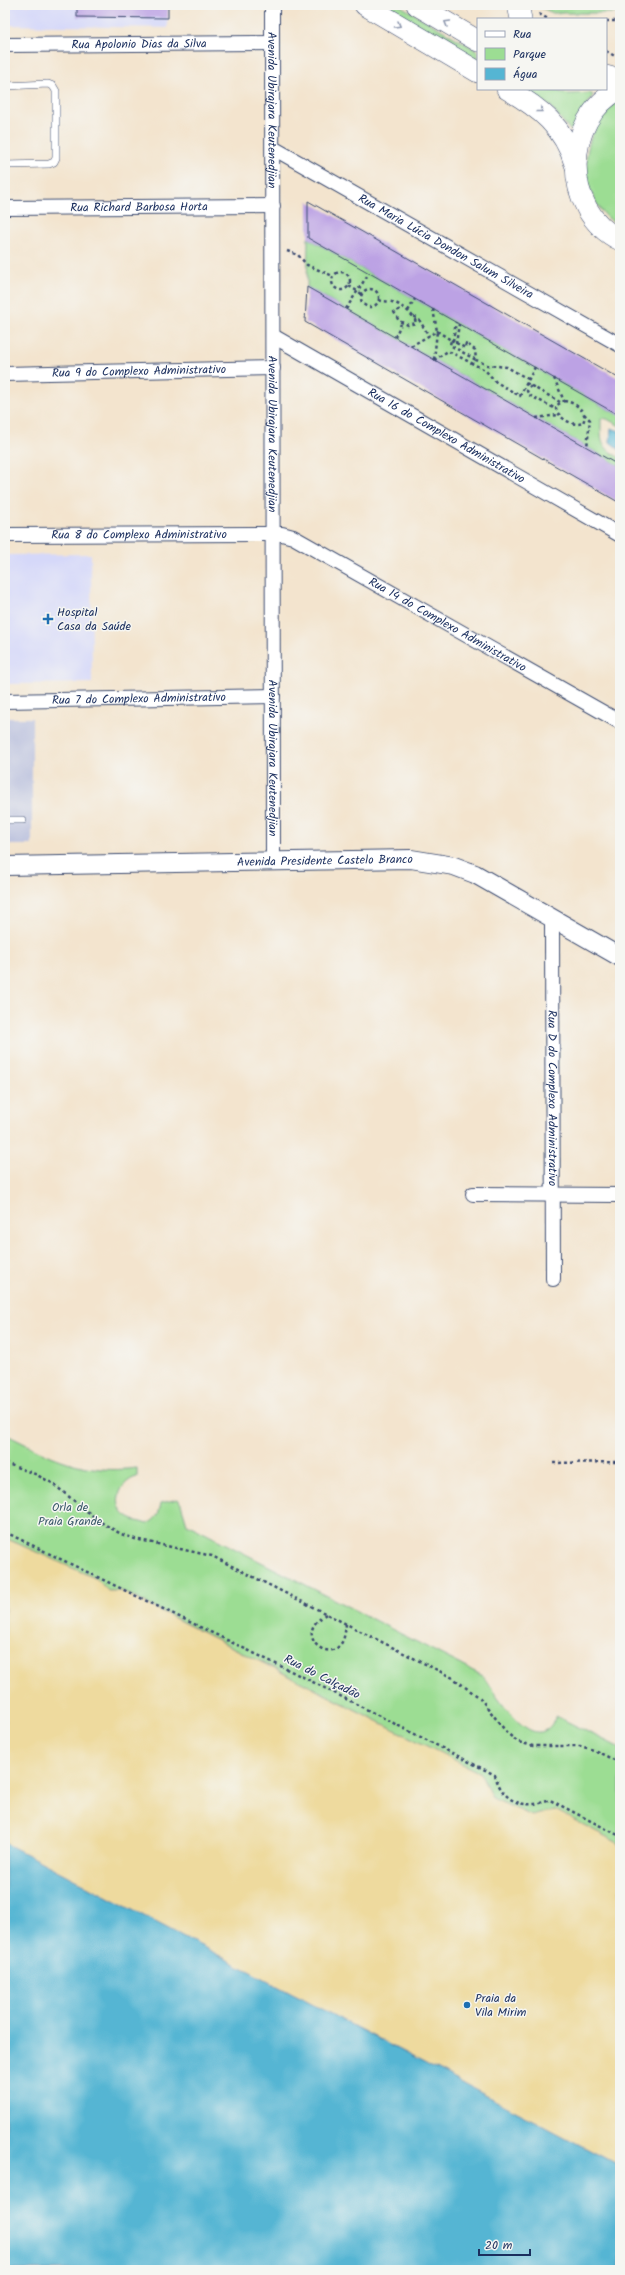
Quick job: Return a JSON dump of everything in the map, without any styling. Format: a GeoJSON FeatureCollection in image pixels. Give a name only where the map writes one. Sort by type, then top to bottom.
{"type":"FeatureCollection","features":[{"type":"Feature","properties":{"kind":"main road"},"geometry":{"type":"LineString","coordinates":[[365,5],[477,71]]}},
{"type":"Feature","properties":{"kind":"main road"},"geometry":{"type":"LineString","coordinates":[[417,5],[477,40]]}},
{"type":"Feature","properties":{"kind":"main road"},"geometry":{"type":"LineString","coordinates":[[518,5],[521,18]]}},
{"type":"Feature","properties":{"kind":"main road"},"geometry":{"type":"LineString","coordinates":[[607,76],[620,80]]}},
{"type":"Feature","properties":{"kind":"main road"},"geometry":{"type":"LineString","coordinates":[[607,84],[620,85]]}},
{"type":"Feature","properties":{"kind":"main road"},"geometry":{"type":"LineString","coordinates":[[620,89],[606,98],[590,117],[579,140],[576,165],[579,187],[587,207],[605,230],[620,240]]}},
{"type":"Feature","properties":{"kind":"main road"},"geometry":{"type":"LineString","coordinates":[[509,90],[534,105],[550,118],[564,137],[576,165]]}},
{"type":"Feature","properties":{"kind":"street","name":"Avenida Ubirajara Keutenedjian"},"geometry":{"type":"LineString","coordinates":[[272,5],[273,862]]}},
{"type":"Feature","properties":{"kind":"street","name":"Rua Apolonio Dias da Silva"},"geometry":{"type":"LineString","coordinates":[[5,45],[272,43]]}},
{"type":"Feature","properties":{"kind":"street","name":"Rua Maria Lúcia Dondon Salum Silveira"},"geometry":{"type":"LineString","coordinates":[[272,148],[620,345]]}},
{"type":"Feature","properties":{"kind":"street","name":"Rua Richard Barbosa Horta"},"geometry":{"type":"LineString","coordinates":[[5,208],[272,206]]}},
{"type":"Feature","properties":{"kind":"street","name":"Rua 16 do Complexo Administrativo"},"geometry":{"type":"LineString","coordinates":[[273,336],[620,535]]}},
{"type":"Feature","properties":{"kind":"street","name":"Rua 9 do Complexo Administrativo"},"geometry":{"type":"LineString","coordinates":[[5,374],[273,368]]}},
{"type":"Feature","properties":{"kind":"street","name":"Rua 8 do Complexo Administrativo"},"geometry":{"type":"LineString","coordinates":[[5,535],[273,533]]}},
{"type":"Feature","properties":{"kind":"street","name":"Rua 14 do Complexo Administrativo"},"geometry":{"type":"LineString","coordinates":[[273,533],[293,538],[620,722]]}},
{"type":"Feature","properties":{"kind":"street","name":"Rua 7 do Complexo Administrativo"},"geometry":{"type":"LineString","coordinates":[[5,701],[273,696]]}},
{"type":"Feature","properties":{"kind":"street","name":"Avenida Presidente Castelo Branco"},"geometry":{"type":"LineString","coordinates":[[5,866],[412,860],[439,863],[475,874],[620,957]]}},
{"type":"Feature","properties":{"kind":"street","name":"Rua D do Complexo Administrativo"},"geometry":{"type":"LineString","coordinates":[[552,918],[553,1279]]}},
{"type":"Feature","properties":{"kind":"street"},"geometry":{"type":"LineString","coordinates":[[473,1194],[620,1194]]}},
{"type":"Feature","properties":{"kind":"lane"},"geometry":{"type":"LineString","coordinates":[[5,86],[48,84],[53,86],[56,91],[56,158],[54,162],[49,164],[5,165]]}},
{"type":"Feature","properties":{"kind":"lane"},"geometry":{"type":"LineString","coordinates":[[5,820],[23,820]]}},
{"type":"Feature","properties":{"kind":"path"},"geometry":{"type":"LineString","coordinates":[[607,21],[620,21]]}},
{"type":"Feature","properties":{"kind":"path"},"geometry":{"type":"LineString","coordinates":[[607,52],[620,60]]}},
{"type":"Feature","properties":{"kind":"path"},"geometry":{"type":"LineString","coordinates":[[273,251],[294,252],[307,265],[333,276]]}},
{"type":"Feature","properties":{"kind":"path"},"geometry":{"type":"LineString","coordinates":[[341,272],[346,273],[349,277],[349,286],[341,291],[336,289],[331,281],[333,276],[341,272]]}},
{"type":"Feature","properties":{"kind":"path"},"geometry":{"type":"LineString","coordinates":[[346,309],[369,273]]}},
{"type":"Feature","properties":{"kind":"path"},"geometry":{"type":"LineString","coordinates":[[349,286],[362,294]]}},
{"type":"Feature","properties":{"kind":"path"},"geometry":{"type":"LineString","coordinates":[[362,294],[365,291],[375,291],[379,300]]}},
{"type":"Feature","properties":{"kind":"path"},"geometry":{"type":"LineString","coordinates":[[362,294],[363,304],[368,307],[377,304],[379,300]]}},
{"type":"Feature","properties":{"kind":"path"},"geometry":{"type":"LineString","coordinates":[[408,311],[415,299]]}},
{"type":"Feature","properties":{"kind":"path"},"geometry":{"type":"LineString","coordinates":[[379,300],[395,303],[401,309],[408,311],[418,318],[429,336]]}},
{"type":"Feature","properties":{"kind":"path"},"geometry":{"type":"LineString","coordinates":[[401,309],[394,312],[402,324],[408,326],[414,324],[416,322],[414,316]]}},
{"type":"Feature","properties":{"kind":"path"},"geometry":{"type":"LineString","coordinates":[[434,310],[437,331],[434,360],[448,351],[456,322]]}},
{"type":"Feature","properties":{"kind":"path"},"geometry":{"type":"LineString","coordinates":[[395,337],[402,324]]}},
{"type":"Feature","properties":{"kind":"path"},"geometry":{"type":"LineString","coordinates":[[456,344],[460,324]]}},
{"type":"Feature","properties":{"kind":"path"},"geometry":{"type":"LineString","coordinates":[[411,346],[437,331]]}},
{"type":"Feature","properties":{"kind":"path"},"geometry":{"type":"LineString","coordinates":[[437,331],[456,344],[465,348],[466,343],[473,347],[476,360]]}},
{"type":"Feature","properties":{"kind":"path"},"geometry":{"type":"LineString","coordinates":[[450,345],[487,365],[507,367],[528,379]]}},
{"type":"Feature","properties":{"kind":"path"},"geometry":{"type":"LineString","coordinates":[[448,351],[485,370],[496,382],[520,396],[535,367]]}},
{"type":"Feature","properties":{"kind":"path"},"geometry":{"type":"LineString","coordinates":[[554,378],[564,401]]}},
{"type":"Feature","properties":{"kind":"path"},"geometry":{"type":"LineString","coordinates":[[526,383],[560,402],[564,401],[577,406],[590,420],[587,447]]}},
{"type":"Feature","properties":{"kind":"path"},"geometry":{"type":"LineString","coordinates":[[531,385],[527,391],[529,395],[556,409],[558,415]]}},
{"type":"Feature","properties":{"kind":"path"},"geometry":{"type":"LineString","coordinates":[[556,409],[560,402]]}},
{"type":"Feature","properties":{"kind":"path"},"geometry":{"type":"LineString","coordinates":[[536,418],[558,415],[575,424],[579,424],[584,420],[584,414]]}},
{"type":"Feature","properties":{"kind":"path"},"geometry":{"type":"LineString","coordinates":[[553,1463],[620,1462]]}},
{"type":"Feature","properties":{"kind":"path"},"geometry":{"type":"LineString","coordinates":[[5,1463],[35,1474],[52,1483],[99,1521],[121,1534],[135,1539],[212,1556],[462,1684],[480,1698],[507,1733],[518,1742],[533,1746],[580,1746],[594,1750],[620,1763]]}},
{"type":"Feature","properties":{"kind":"path","name":"Rua do Calçadão"},"geometry":{"type":"LineString","coordinates":[[5,1532],[307,1679],[495,1775],[497,1783],[504,1794],[523,1805],[533,1805],[550,1800],[620,1836]]}},
{"type":"Feature","properties":{"kind":"path"},"geometry":{"type":"LineString","coordinates":[[326,1614],[313,1626],[312,1640],[321,1649],[328,1651],[340,1646],[343,1640],[346,1624]]}},
{"type":"Feature","properties":{"kind":"shaded area"},"geometry":{"type":"Polygon","coordinates":[[[5,5],[168,5],[168,28],[5,25],[5,5]]]}},
{"type":"Feature","properties":{"kind":"shaded area","name":"Hospital Casa da Saúde"},"geometry":{"type":"Polygon","coordinates":[[[91,554],[92,683],[5,684],[5,555],[91,554]]]}},
{"type":"Feature","properties":{"kind":"shaded area"},"geometry":{"type":"Polygon","coordinates":[[[5,718],[32,718],[32,845],[5,845],[5,718]]]}},
{"type":"Feature","properties":{"kind":"green space"},"geometry":{"type":"Polygon","coordinates":[[[380,5],[399,5],[477,50],[477,62],[380,5]]]}},
{"type":"Feature","properties":{"kind":"green space"},"geometry":{"type":"Polygon","coordinates":[[[620,5],[620,13],[553,13],[537,6],[620,5]]]}},
{"type":"Feature","properties":{"kind":"green space"},"geometry":{"type":"Polygon","coordinates":[[[525,90],[551,90],[569,94],[590,93],[593,95],[574,127],[570,130],[550,106],[525,90]]]}},
{"type":"Feature","properties":{"kind":"green space"},"geometry":{"type":"Polygon","coordinates":[[[620,99],[620,227],[605,214],[594,199],[588,182],[586,164],[589,145],[595,128],[606,112],[620,99]]]}},
{"type":"Feature","properties":{"kind":"green space"},"geometry":{"type":"Polygon","coordinates":[[[308,238],[620,416],[620,426],[607,419],[601,418],[601,438],[608,450],[620,458],[620,466],[307,287],[308,238]]]}},
{"type":"Feature","properties":{"kind":"green space","name":"Orla de Praia Grande"},"geometry":{"type":"Polygon","coordinates":[[[5,1434],[37,1450],[68,1462],[100,1469],[137,1468],[137,1477],[131,1479],[125,1484],[119,1495],[118,1501],[123,1513],[129,1518],[147,1524],[157,1516],[161,1503],[178,1499],[187,1524],[483,1676],[506,1709],[528,1729],[538,1732],[548,1729],[556,1716],[620,1748],[620,1844],[555,1810],[532,1816],[492,1798],[480,1773],[122,1591],[108,1591],[97,1579],[5,1538],[5,1434]]]}},
{"type":"Feature","properties":{"kind":"sand","name":"Praia da Vila Mirim"},"geometry":{"type":"Polygon","coordinates":[[[5,1538],[97,1579],[108,1591],[121,1591],[480,1773],[492,1798],[532,1816],[555,1810],[620,1844],[620,2166],[5,1843],[5,1538]]]}},
{"type":"Feature","properties":{"kind":"water"},"geometry":{"type":"Polygon","coordinates":[[[611,428],[620,431],[620,450],[610,442],[611,428]]]}},
{"type":"Feature","properties":{"kind":"water"},"geometry":{"type":"Polygon","coordinates":[[[5,1843],[620,2166],[620,2270],[5,2270],[5,1843]]]}},
{"type":"Feature","properties":{"kind":"building"},"geometry":{"type":"Polygon","coordinates":[[[77,5],[168,5],[168,18],[77,17],[77,5]]]}},
{"type":"Feature","properties":{"kind":"building"},"geometry":{"type":"Polygon","coordinates":[[[308,201],[620,379],[620,416],[308,238],[308,201]]]}},
{"type":"Feature","properties":{"kind":"building"},"geometry":{"type":"Polygon","coordinates":[[[307,287],[620,466],[620,503],[305,322],[307,287]]]}},
{"type":"Feature","properties":{"kind":"place","name":"Hospital Casa da Saúde"},"geometry":{"type":"Point","coordinates":[48,619]}},
{"type":"Feature","properties":{"kind":"place","name":"Praia da Vila Mirim"},"geometry":{"type":"Point","coordinates":[467,2005]}}]}
